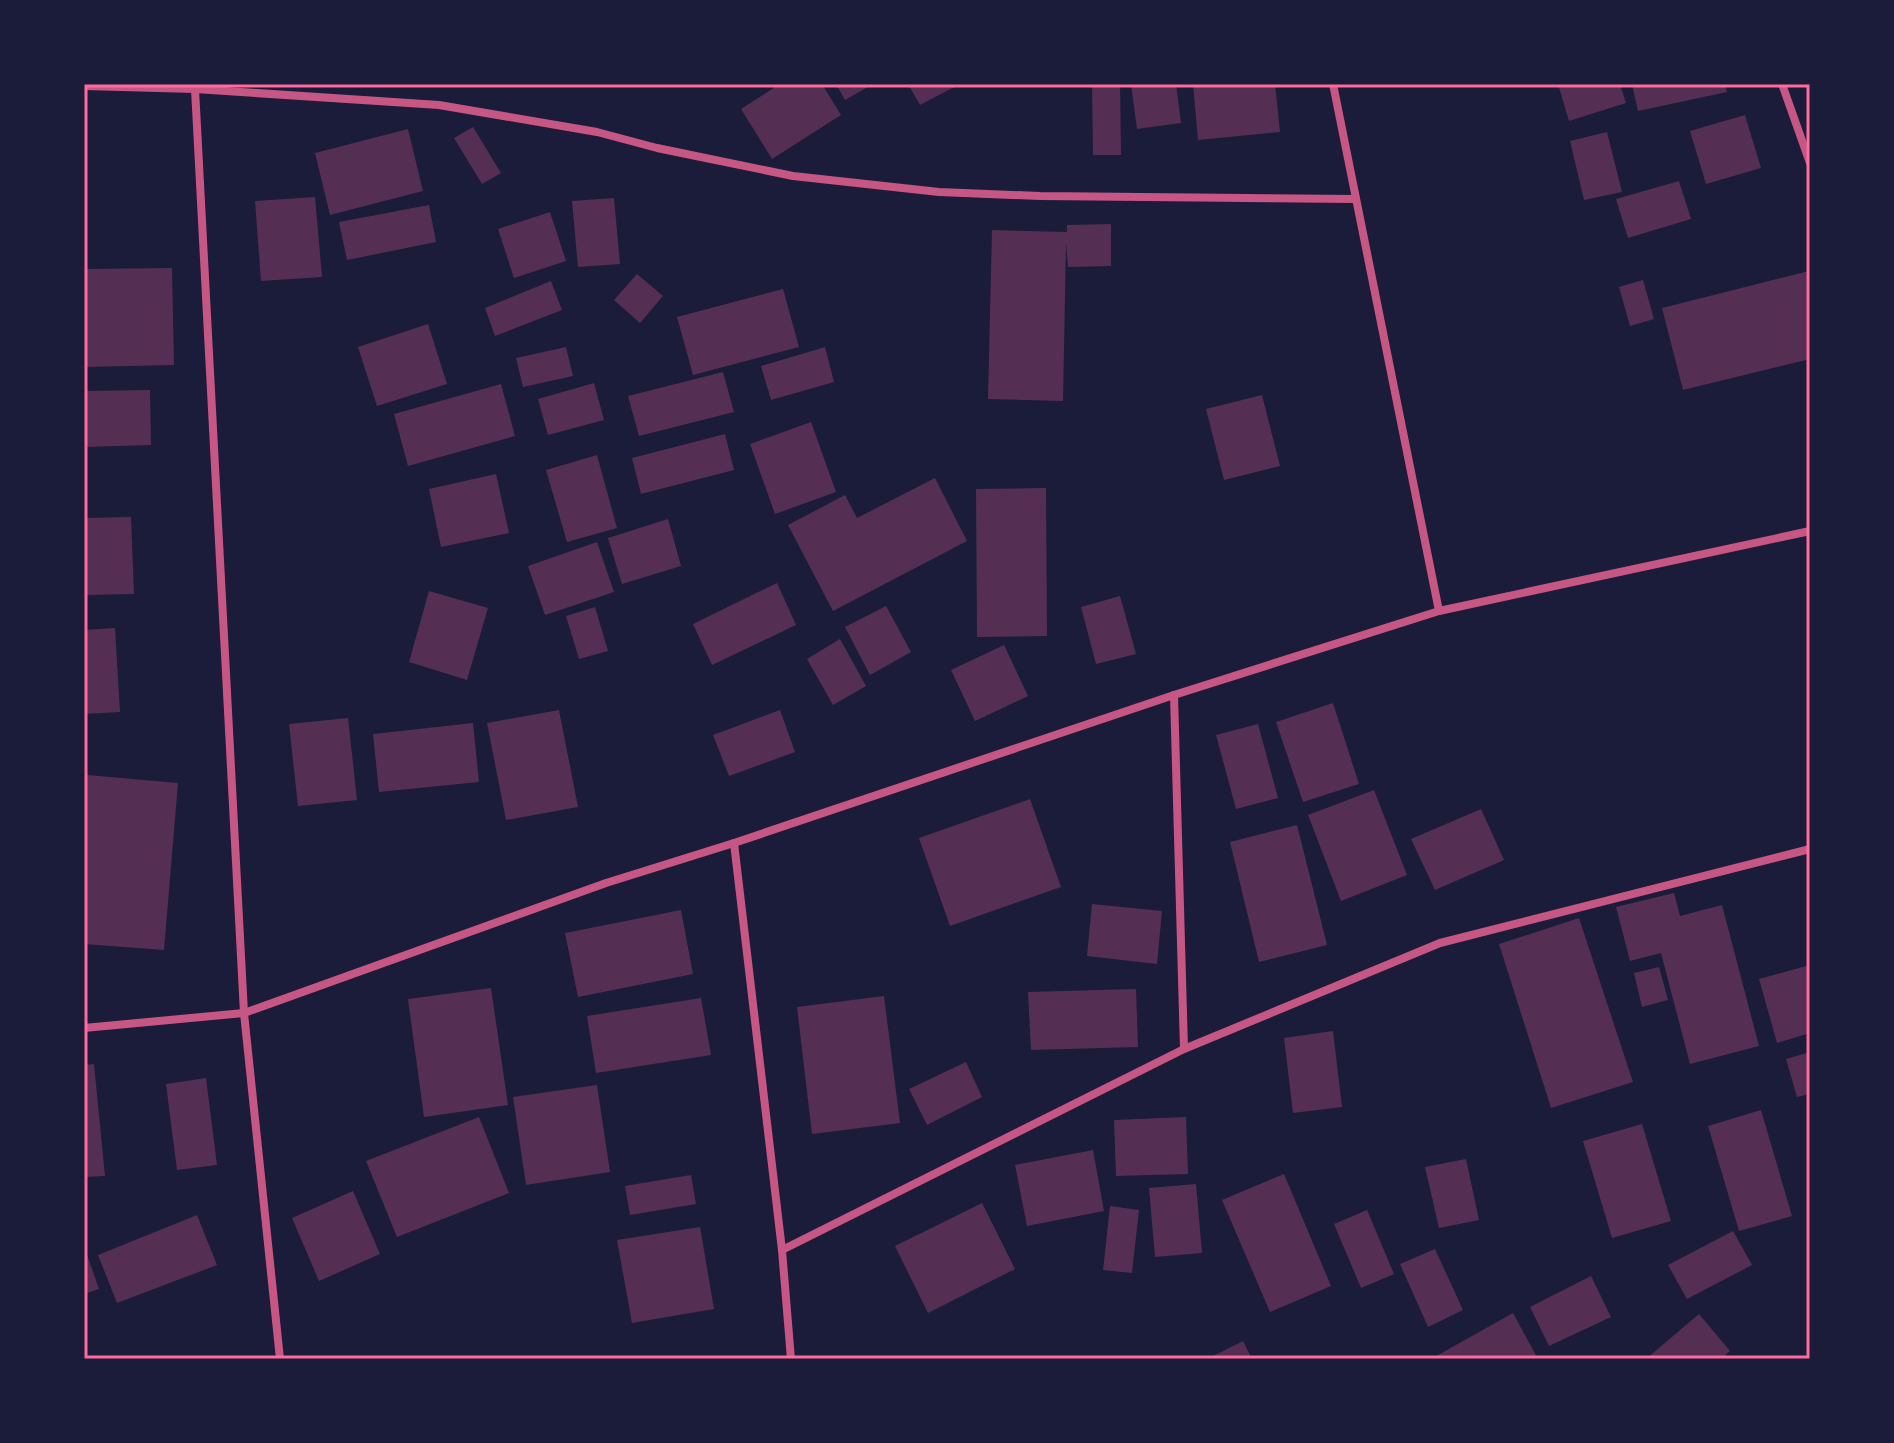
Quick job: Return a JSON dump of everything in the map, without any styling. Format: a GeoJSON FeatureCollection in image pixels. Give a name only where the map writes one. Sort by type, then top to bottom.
{"type":"FeatureCollection","features":[{"type":"Feature","properties":{"kind":"street"},"geometry":{"type":"LineString","coordinates":[[1333,84],[1439,611]]}},
{"type":"Feature","properties":{"kind":"street"},"geometry":{"type":"LineString","coordinates":[[1782,84],[1810,163]]}},
{"type":"Feature","properties":{"kind":"street"},"geometry":{"type":"LineString","coordinates":[[84,86],[195,89],[439,105],[597,132],[657,148],[793,176],[939,192],[1356,199]]}},
{"type":"Feature","properties":{"kind":"street"},"geometry":{"type":"LineString","coordinates":[[195,89],[244,1013],[280,1359]]}},
{"type":"Feature","properties":{"kind":"street"},"geometry":{"type":"LineString","coordinates":[[84,1028],[244,1013],[606,883],[1174,695],[1439,611],[1810,531]]}},
{"type":"Feature","properties":{"kind":"street"},"geometry":{"type":"LineString","coordinates":[[1174,695],[1184,1049]]}},
{"type":"Feature","properties":{"kind":"street"},"geometry":{"type":"LineString","coordinates":[[734,843],[782,1250],[791,1359]]}},
{"type":"Feature","properties":{"kind":"street"},"geometry":{"type":"LineString","coordinates":[[782,1250],[1184,1049],[1440,943],[1810,849]]}},
{"type":"Feature","properties":{"kind":"building"},"geometry":{"type":"Polygon","coordinates":[[[780,84],[822,84],[841,115],[772,159],[741,109],[780,84]]]}},
{"type":"Feature","properties":{"kind":"building"},"geometry":{"type":"Polygon","coordinates":[[[836,84],[873,84],[845,100],[836,84]]]}},
{"type":"Feature","properties":{"kind":"building"},"geometry":{"type":"Polygon","coordinates":[[[908,84],[960,84],[920,105],[908,84]]]}},
{"type":"Feature","properties":{"kind":"building"},"geometry":{"type":"Polygon","coordinates":[[[1092,84],[1120,84],[1121,155],[1093,155],[1092,84]]]}},
{"type":"Feature","properties":{"kind":"building"},"geometry":{"type":"Polygon","coordinates":[[[1131,84],[1176,84],[1181,123],[1137,129],[1131,84]]]}},
{"type":"Feature","properties":{"kind":"building"},"geometry":{"type":"Polygon","coordinates":[[[1193,84],[1275,84],[1280,132],[1198,140],[1193,84]]]}},
{"type":"Feature","properties":{"kind":"building"},"geometry":{"type":"Polygon","coordinates":[[[1558,84],[1620,84],[1626,103],[1569,121],[1558,84]]]}},
{"type":"Feature","properties":{"kind":"building"},"geometry":{"type":"Polygon","coordinates":[[[1632,84],[1725,84],[1727,92],[1638,111],[1632,84]]]}},
{"type":"Feature","properties":{"kind":"building"},"geometry":{"type":"Polygon","coordinates":[[[1745,115],[1761,168],[1706,184],[1690,131],[1745,115]]]}},
{"type":"Feature","properties":{"kind":"building"},"geometry":{"type":"Polygon","coordinates":[[[473,127],[501,173],[482,184],[454,138],[473,127]]]}},
{"type":"Feature","properties":{"kind":"building"},"geometry":{"type":"Polygon","coordinates":[[[408,129],[423,191],[330,215],[315,153],[408,129]]]}},
{"type":"Feature","properties":{"kind":"building"},"geometry":{"type":"Polygon","coordinates":[[[1607,132],[1622,192],[1584,200],[1570,141],[1607,132]]]}},
{"type":"Feature","properties":{"kind":"building"},"geometry":{"type":"Polygon","coordinates":[[[1679,181],[1691,219],[1628,238],[1616,199],[1679,181]]]}},
{"type":"Feature","properties":{"kind":"building"},"geometry":{"type":"Polygon","coordinates":[[[315,197],[322,277],[261,281],[255,201],[315,197]]]}},
{"type":"Feature","properties":{"kind":"building"},"geometry":{"type":"Polygon","coordinates":[[[614,198],[620,264],[578,267],[572,201],[614,198]]]}},
{"type":"Feature","properties":{"kind":"building"},"geometry":{"type":"Polygon","coordinates":[[[429,205],[436,242],[347,260],[339,222],[429,205]]]}},
{"type":"Feature","properties":{"kind":"building"},"geometry":{"type":"Polygon","coordinates":[[[550,212],[566,261],[514,278],[498,229],[550,212]]]}},
{"type":"Feature","properties":{"kind":"building"},"geometry":{"type":"Polygon","coordinates":[[[1111,224],[1111,266],[1068,267],[1066,243],[1063,401],[988,399],[992,230],[1067,232],[1067,225],[1111,224]]]}},
{"type":"Feature","properties":{"kind":"building"},"geometry":{"type":"Polygon","coordinates":[[[172,268],[174,365],[84,367],[84,269],[172,268]]]}},
{"type":"Feature","properties":{"kind":"building"},"geometry":{"type":"Polygon","coordinates":[[[1809,271],[1810,359],[1683,390],[1662,308],[1809,271]]]}},
{"type":"Feature","properties":{"kind":"building"},"geometry":{"type":"Polygon","coordinates":[[[637,274],[663,296],[640,323],[614,300],[637,274]]]}},
{"type":"Feature","properties":{"kind":"building"},"geometry":{"type":"Polygon","coordinates":[[[1643,280],[1654,319],[1630,326],[1619,287],[1643,280]]]}},
{"type":"Feature","properties":{"kind":"building"},"geometry":{"type":"Polygon","coordinates":[[[551,281],[562,310],[495,336],[485,308],[551,281]]]}},
{"type":"Feature","properties":{"kind":"building"},"geometry":{"type":"Polygon","coordinates":[[[783,289],[799,347],[693,375],[677,317],[783,289]]]}},
{"type":"Feature","properties":{"kind":"building"},"geometry":{"type":"Polygon","coordinates":[[[428,324],[447,384],[377,406],[358,347],[428,324]]]}},
{"type":"Feature","properties":{"kind":"building"},"geometry":{"type":"Polygon","coordinates":[[[566,347],[573,376],[523,387],[516,358],[566,347]]]}},
{"type":"Feature","properties":{"kind":"building"},"geometry":{"type":"Polygon","coordinates":[[[825,347],[834,382],[771,400],[761,366],[825,347]]]}},
{"type":"Feature","properties":{"kind":"building"},"geometry":{"type":"Polygon","coordinates":[[[723,372],[734,412],[639,436],[628,396],[723,372]]]}},
{"type":"Feature","properties":{"kind":"building"},"geometry":{"type":"Polygon","coordinates":[[[594,383],[604,420],[548,435],[538,399],[594,383]]]}},
{"type":"Feature","properties":{"kind":"building"},"geometry":{"type":"Polygon","coordinates":[[[501,384],[515,436],[408,466],[394,414],[501,384]]]}},
{"type":"Feature","properties":{"kind":"building"},"geometry":{"type":"Polygon","coordinates":[[[150,390],[151,445],[84,447],[84,391],[150,390]]]}},
{"type":"Feature","properties":{"kind":"building"},"geometry":{"type":"Polygon","coordinates":[[[1262,395],[1280,466],[1224,480],[1206,409],[1262,395]]]}},
{"type":"Feature","properties":{"kind":"building"},"geometry":{"type":"Polygon","coordinates":[[[811,422],[836,492],[775,514],[750,444],[811,422]]]}},
{"type":"Feature","properties":{"kind":"building"},"geometry":{"type":"Polygon","coordinates":[[[725,434],[734,470],[641,494],[632,458],[725,434]]]}},
{"type":"Feature","properties":{"kind":"building"},"geometry":{"type":"Polygon","coordinates":[[[597,455],[617,528],[567,542],[546,470],[597,455]]]}},
{"type":"Feature","properties":{"kind":"building"},"geometry":{"type":"Polygon","coordinates":[[[496,474],[509,533],[441,547],[429,489],[496,474]]]}},
{"type":"Feature","properties":{"kind":"building"},"geometry":{"type":"Polygon","coordinates":[[[935,478],[967,541],[833,611],[788,525],[845,495],[857,518],[935,478]]]}},
{"type":"Feature","properties":{"kind":"building"},"geometry":{"type":"Polygon","coordinates":[[[1046,488],[1047,636],[977,637],[976,489],[1046,488]]]}},
{"type":"Feature","properties":{"kind":"building"},"geometry":{"type":"Polygon","coordinates":[[[131,517],[134,594],[84,595],[84,518],[131,517]]]}},
{"type":"Feature","properties":{"kind":"building"},"geometry":{"type":"Polygon","coordinates":[[[668,519],[681,566],[622,584],[608,538],[668,519]]]}},
{"type":"Feature","properties":{"kind":"building"},"geometry":{"type":"Polygon","coordinates":[[[597,542],[614,592],[545,615],[528,566],[597,542]]]}},
{"type":"Feature","properties":{"kind":"building"},"geometry":{"type":"Polygon","coordinates":[[[777,583],[796,625],[712,665],[693,624],[777,583]]]}},
{"type":"Feature","properties":{"kind":"building"},"geometry":{"type":"Polygon","coordinates":[[[429,591],[488,608],[467,680],[409,662],[429,591]]]}},
{"type":"Feature","properties":{"kind":"building"},"geometry":{"type":"Polygon","coordinates":[[[1120,596],[1136,654],[1096,664],[1081,607],[1120,596]]]}},
{"type":"Feature","properties":{"kind":"building"},"geometry":{"type":"Polygon","coordinates":[[[886,606],[911,652],[870,675],[845,627],[886,606]]]}},
{"type":"Feature","properties":{"kind":"building"},"geometry":{"type":"Polygon","coordinates":[[[595,607],[608,651],[579,659],[566,616],[595,607]]]}},
{"type":"Feature","properties":{"kind":"building"},"geometry":{"type":"Polygon","coordinates":[[[115,628],[120,712],[84,714],[84,630],[115,628]]]}},
{"type":"Feature","properties":{"kind":"building"},"geometry":{"type":"Polygon","coordinates":[[[840,639],[866,686],[833,705],[807,659],[840,639]]]}},
{"type":"Feature","properties":{"kind":"building"},"geometry":{"type":"Polygon","coordinates":[[[1004,645],[1028,696],[975,721],[951,670],[1004,645]]]}},
{"type":"Feature","properties":{"kind":"building"},"geometry":{"type":"Polygon","coordinates":[[[1333,703],[1359,784],[1303,802],[1276,722],[1333,703]]]}},
{"type":"Feature","properties":{"kind":"building"},"geometry":{"type":"Polygon","coordinates":[[[559,710],[578,807],[506,820],[487,723],[559,710]]]}},
{"type":"Feature","properties":{"kind":"building"},"geometry":{"type":"Polygon","coordinates":[[[780,710],[795,752],[729,776],[713,735],[780,710]]]}},
{"type":"Feature","properties":{"kind":"building"},"geometry":{"type":"Polygon","coordinates":[[[348,718],[357,800],[298,806],[289,724],[348,718]]]}},
{"type":"Feature","properties":{"kind":"building"},"geometry":{"type":"Polygon","coordinates":[[[473,723],[479,782],[379,792],[373,734],[473,723]]]}},
{"type":"Feature","properties":{"kind":"building"},"geometry":{"type":"Polygon","coordinates":[[[1258,724],[1278,798],[1236,809],[1216,735],[1258,724]]]}},
{"type":"Feature","properties":{"kind":"building"},"geometry":{"type":"Polygon","coordinates":[[[87,775],[178,783],[164,950],[84,944],[87,775]]]}},
{"type":"Feature","properties":{"kind":"building"},"geometry":{"type":"Polygon","coordinates":[[[1374,790],[1407,875],[1341,901],[1308,815],[1374,790]]]}},
{"type":"Feature","properties":{"kind":"building"},"geometry":{"type":"Polygon","coordinates":[[[1030,799],[1061,887],[950,926],[919,838],[1030,799]]]}},
{"type":"Feature","properties":{"kind":"building"},"geometry":{"type":"Polygon","coordinates":[[[1481,809],[1504,860],[1435,890],[1411,839],[1481,809]]]}},
{"type":"Feature","properties":{"kind":"building"},"geometry":{"type":"Polygon","coordinates":[[[1297,825],[1327,945],[1259,962],[1230,842],[1297,825]]]}},
{"type":"Feature","properties":{"kind":"building"},"geometry":{"type":"Polygon","coordinates":[[[1674,893],[1680,916],[1722,905],[1759,1046],[1690,1064],[1661,953],[1630,961],[1616,907],[1674,893]]]}},
{"type":"Feature","properties":{"kind":"building"},"geometry":{"type":"Polygon","coordinates":[[[1092,904],[1162,911],[1157,964],[1087,956],[1092,904]]]}},
{"type":"Feature","properties":{"kind":"building"},"geometry":{"type":"Polygon","coordinates":[[[681,910],[693,974],[578,997],[565,933],[681,910]]]}},
{"type":"Feature","properties":{"kind":"building"},"geometry":{"type":"Polygon","coordinates":[[[1579,918],[1633,1082],[1551,1108],[1499,944],[1579,918]]]}},
{"type":"Feature","properties":{"kind":"building"},"geometry":{"type":"Polygon","coordinates":[[[1810,965],[1810,1033],[1777,1043],[1759,979],[1810,965]]]}},
{"type":"Feature","properties":{"kind":"building"},"geometry":{"type":"Polygon","coordinates":[[[1659,967],[1668,1000],[1642,1007],[1634,973],[1659,967]]]}},
{"type":"Feature","properties":{"kind":"building"},"geometry":{"type":"Polygon","coordinates":[[[491,988],[508,1105],[424,1117],[408,999],[491,988]]]}},
{"type":"Feature","properties":{"kind":"building"},"geometry":{"type":"Polygon","coordinates":[[[1136,989],[1138,1047],[1031,1050],[1028,992],[1136,989]]]}},
{"type":"Feature","properties":{"kind":"building"},"geometry":{"type":"Polygon","coordinates":[[[884,996],[900,1123],[812,1134],[797,1007],[884,996]]]}},
{"type":"Feature","properties":{"kind":"building"},"geometry":{"type":"Polygon","coordinates":[[[701,998],[711,1055],[596,1073],[587,1016],[701,998]]]}},
{"type":"Feature","properties":{"kind":"building"},"geometry":{"type":"Polygon","coordinates":[[[1333,1031],[1342,1107],[1293,1113],[1284,1038],[1333,1031]]]}},
{"type":"Feature","properties":{"kind":"building"},"geometry":{"type":"Polygon","coordinates":[[[1810,1052],[1810,1094],[1797,1097],[1786,1059],[1810,1052]]]}},
{"type":"Feature","properties":{"kind":"building"},"geometry":{"type":"Polygon","coordinates":[[[966,1062],[982,1097],[927,1125],[909,1089],[966,1062]]]}},
{"type":"Feature","properties":{"kind":"building"},"geometry":{"type":"Polygon","coordinates":[[[94,1064],[105,1176],[84,1177],[84,1065],[94,1064]]]}},
{"type":"Feature","properties":{"kind":"building"},"geometry":{"type":"Polygon","coordinates":[[[206,1078],[217,1165],[177,1170],[166,1084],[206,1078]]]}},
{"type":"Feature","properties":{"kind":"building"},"geometry":{"type":"Polygon","coordinates":[[[597,1085],[610,1172],[526,1185],[513,1097],[597,1085]]]}},
{"type":"Feature","properties":{"kind":"building"},"geometry":{"type":"Polygon","coordinates":[[[1761,1110],[1792,1216],[1739,1231],[1708,1126],[1761,1110]]]}},
{"type":"Feature","properties":{"kind":"building"},"geometry":{"type":"Polygon","coordinates":[[[479,1117],[509,1193],[397,1237],[366,1161],[479,1117]]]}},
{"type":"Feature","properties":{"kind":"building"},"geometry":{"type":"Polygon","coordinates":[[[1186,1117],[1188,1174],[1116,1176],[1114,1120],[1186,1117]]]}},
{"type":"Feature","properties":{"kind":"building"},"geometry":{"type":"Polygon","coordinates":[[[1642,1124],[1671,1221],[1612,1238],[1583,1141],[1642,1124]]]}},
{"type":"Feature","properties":{"kind":"building"},"geometry":{"type":"Polygon","coordinates":[[[1093,1150],[1104,1211],[1027,1226],[1015,1165],[1093,1150]]]}},
{"type":"Feature","properties":{"kind":"building"},"geometry":{"type":"Polygon","coordinates":[[[1466,1159],[1479,1220],[1439,1228],[1425,1167],[1466,1159]]]}},
{"type":"Feature","properties":{"kind":"building"},"geometry":{"type":"Polygon","coordinates":[[[1284,1174],[1331,1286],[1270,1312],[1222,1200],[1284,1174]]]}},
{"type":"Feature","properties":{"kind":"building"},"geometry":{"type":"Polygon","coordinates":[[[691,1175],[696,1204],[630,1215],[625,1186],[691,1175]]]}},
{"type":"Feature","properties":{"kind":"building"},"geometry":{"type":"Polygon","coordinates":[[[1196,1184],[1202,1253],[1155,1257],[1149,1188],[1196,1184]]]}},
{"type":"Feature","properties":{"kind":"building"},"geometry":{"type":"Polygon","coordinates":[[[353,1191],[380,1254],[319,1281],[292,1218],[353,1191]]]}},
{"type":"Feature","properties":{"kind":"building"},"geometry":{"type":"Polygon","coordinates":[[[982,1203],[1015,1269],[928,1313],[895,1246],[982,1203]]]}},
{"type":"Feature","properties":{"kind":"building"},"geometry":{"type":"Polygon","coordinates":[[[1110,1206],[1139,1210],[1132,1273],[1103,1270],[1110,1206]]]}},
{"type":"Feature","properties":{"kind":"building"},"geometry":{"type":"Polygon","coordinates":[[[1367,1210],[1394,1274],[1361,1288],[1334,1224],[1367,1210]]]}},
{"type":"Feature","properties":{"kind":"building"},"geometry":{"type":"Polygon","coordinates":[[[197,1215],[217,1265],[117,1303],[98,1255],[197,1215]]]}},
{"type":"Feature","properties":{"kind":"building"},"geometry":{"type":"Polygon","coordinates":[[[700,1227],[714,1309],[632,1323],[617,1240],[700,1227]]]}},
{"type":"Feature","properties":{"kind":"building"},"geometry":{"type":"Polygon","coordinates":[[[1733,1231],[1752,1265],[1687,1299],[1668,1265],[1733,1231]]]}},
{"type":"Feature","properties":{"kind":"building"},"geometry":{"type":"Polygon","coordinates":[[[84,1246],[99,1289],[84,1294],[84,1246]]]}},
{"type":"Feature","properties":{"kind":"building"},"geometry":{"type":"Polygon","coordinates":[[[1435,1249],[1463,1310],[1428,1327],[1400,1264],[1435,1249]]]}},
{"type":"Feature","properties":{"kind":"building"},"geometry":{"type":"Polygon","coordinates":[[[1591,1276],[1611,1317],[1549,1346],[1530,1307],[1591,1276]]]}},
{"type":"Feature","properties":{"kind":"building"},"geometry":{"type":"Polygon","coordinates":[[[1513,1313],[1538,1359],[1431,1359],[1513,1313]]]}},
{"type":"Feature","properties":{"kind":"building"},"geometry":{"type":"Polygon","coordinates":[[[1699,1314],[1730,1351],[1721,1359],[1646,1359],[1699,1314]]]}},
{"type":"Feature","properties":{"kind":"building"},"geometry":{"type":"Polygon","coordinates":[[[1243,1341],[1252,1359],[1207,1359],[1243,1341]]]}}]}
